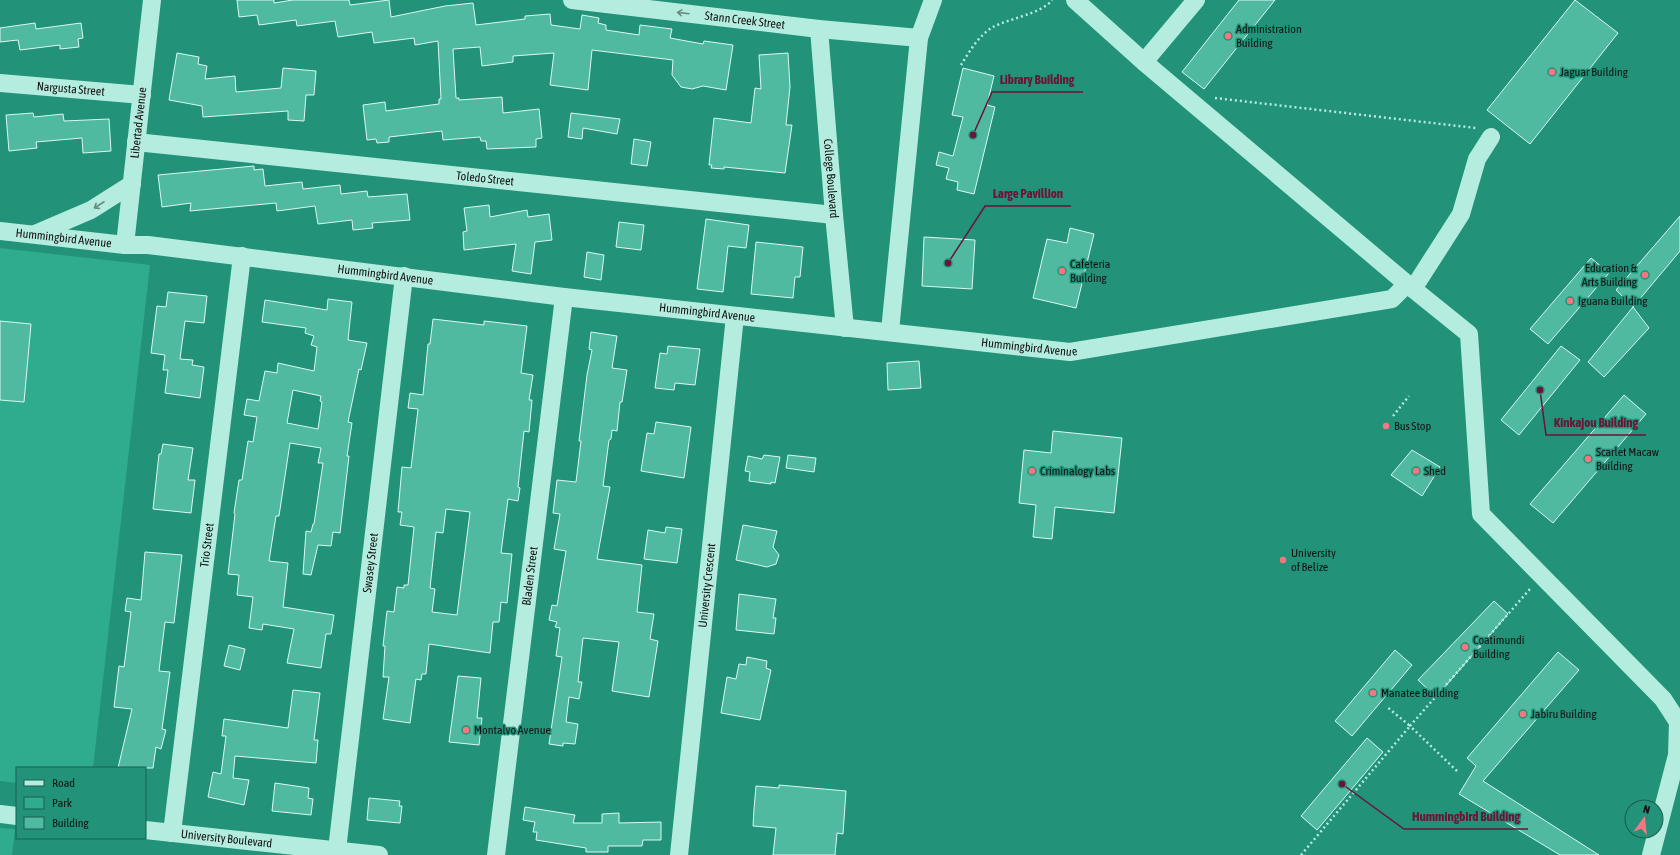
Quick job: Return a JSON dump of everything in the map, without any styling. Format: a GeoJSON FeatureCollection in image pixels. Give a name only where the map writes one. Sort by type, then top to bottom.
{"type":"FeatureCollection","features":[{"type":"Feature","properties":{"kind":"street","name":"Libertad Avenue"},"geometry":{"type":"LineString","coordinates":[[125,245],[152,0]]}},
{"type":"Feature","properties":{"kind":"street","name":"Stann Creek Street"},"geometry":{"type":"LineString","coordinates":[[572,0],[819,29],[919,38]]}},
{"type":"Feature","properties":{"kind":"street"},"geometry":{"type":"LineString","coordinates":[[890,331],[919,38],[933,0]]}},
{"type":"Feature","properties":{"kind":"street"},"geometry":{"type":"LineString","coordinates":[[1075,0],[1144,62],[1469,334],[1481,514],[1543,575],[1663,699],[1678,722],[1677,755],[1651,855]]}},
{"type":"Feature","properties":{"kind":"street"},"geometry":{"type":"LineString","coordinates":[[1144,62],[1196,0]]}},
{"type":"Feature","properties":{"kind":"street","name":"College Boulevard"},"geometry":{"type":"LineString","coordinates":[[819,29],[845,328]]}},
{"type":"Feature","properties":{"kind":"street","name":"Nargusta Street"},"geometry":{"type":"LineString","coordinates":[[0,82],[142,95]]}},
{"type":"Feature","properties":{"kind":"street","name":"Hummingbird Avenue"},"geometry":{"type":"LineString","coordinates":[[0,231],[125,245],[148,245],[564,297],[845,328],[890,331],[1070,352],[1392,299],[1410,286],[1461,214],[1486,133]]}},
{"type":"Feature","properties":{"kind":"street","name":"Toledo Street"},"geometry":{"type":"LineString","coordinates":[[136,142],[834,215]]}},
{"type":"Feature","properties":{"kind":"street"},"geometry":{"type":"LineString","coordinates":[[34,235],[91,210],[132,184]]}},
{"type":"Feature","properties":{"kind":"street","name":"Trio Street"},"geometry":{"type":"LineString","coordinates":[[172,833],[242,256]]}},
{"type":"Feature","properties":{"kind":"street","name":"Swasey Street"},"geometry":{"type":"LineString","coordinates":[[336,850],[404,276]]}},
{"type":"Feature","properties":{"kind":"street","name":"Bladen Street"},"geometry":{"type":"LineString","coordinates":[[496,855],[564,297]]}},
{"type":"Feature","properties":{"kind":"street","name":"University Crescent"},"geometry":{"type":"LineString","coordinates":[[679,855],[735,316]]}},
{"type":"Feature","properties":{"kind":"street"},"geometry":{"type":"LineString","coordinates":[[0,814],[16,816]]}},
{"type":"Feature","properties":{"kind":"street","name":"University Boulevard"},"geometry":{"type":"LineString","coordinates":[[146,830],[379,855]]}},
{"type":"Feature","properties":{"kind":"path"},"geometry":{"type":"LineString","coordinates":[[962,65],[972,47],[991,28],[1050,4],[1052,0]]}},
{"type":"Feature","properties":{"kind":"path"},"geometry":{"type":"LineString","coordinates":[[1215,98],[1486,133]]}},
{"type":"Feature","properties":{"kind":"path"},"geometry":{"type":"LineString","coordinates":[[1393,416],[1409,396]]}},
{"type":"Feature","properties":{"kind":"path"},"geometry":{"type":"LineString","coordinates":[[1301,855],[1410,726],[1543,575]]}},
{"type":"Feature","properties":{"kind":"path"},"geometry":{"type":"LineString","coordinates":[[1386,706],[1410,726],[1457,772]]}},
{"type":"Feature","properties":{"kind":"green space"},"geometry":{"type":"Polygon","coordinates":[[[0,248],[150,265],[93,767],[16,767],[16,783],[0,781],[0,248]]]}},
{"type":"Feature","properties":{"kind":"green space"},"geometry":{"type":"Polygon","coordinates":[[[0,828],[15,829],[12,855],[0,855],[0,828]]]}},
{"type":"Feature","properties":{"kind":"building"},"geometry":{"type":"Polygon","coordinates":[[[237,0],[274,0],[274,3],[293,0],[349,0],[350,5],[389,0],[391,17],[445,6],[473,3],[476,25],[525,19],[525,16],[550,14],[551,25],[580,29],[582,15],[599,18],[598,23],[606,25],[606,30],[639,35],[640,25],[672,29],[670,38],[703,44],[704,41],[733,45],[726,90],[703,86],[692,89],[681,87],[672,75],[673,60],[592,50],[588,90],[550,85],[554,53],[513,56],[513,62],[482,66],[480,47],[453,49],[456,98],[459,98],[459,100],[502,97],[503,113],[539,109],[542,138],[536,139],[536,147],[487,149],[486,141],[481,141],[480,137],[443,140],[442,131],[389,137],[389,142],[377,143],[376,139],[367,140],[363,105],[385,102],[386,111],[439,104],[439,99],[441,99],[438,41],[415,45],[414,38],[374,43],[372,32],[338,37],[335,21],[297,26],[296,20],[259,25],[257,15],[239,17],[237,0]]]}},
{"type":"Feature","properties":{"kind":"building","name":"Administration Building"},"geometry":{"type":"Polygon","coordinates":[[[1239,0],[1275,0],[1204,89],[1182,72],[1239,0]]]}},
{"type":"Feature","properties":{"kind":"building","name":"Jaguar Building"},"geometry":{"type":"Polygon","coordinates":[[[1575,0],[1618,33],[1530,144],[1487,110],[1575,0]]]}},
{"type":"Feature","properties":{"kind":"building"},"geometry":{"type":"Polygon","coordinates":[[[35,23],[36,29],[81,23],[83,38],[78,39],[79,47],[60,49],[60,45],[20,50],[18,40],[0,42],[0,28],[35,23]]]}},
{"type":"Feature","properties":{"kind":"building"},"geometry":{"type":"Polygon","coordinates":[[[177,53],[199,57],[198,64],[207,66],[205,79],[235,76],[236,92],[281,88],[283,68],[316,71],[314,95],[306,95],[304,121],[288,120],[288,111],[203,117],[202,106],[169,100],[177,53]]]}},
{"type":"Feature","properties":{"kind":"building"},"geometry":{"type":"Polygon","coordinates":[[[788,53],[790,87],[786,125],[792,125],[785,173],[724,167],[724,169],[711,168],[712,165],[709,165],[714,118],[751,123],[755,88],[761,89],[759,55],[788,53]]]}},
{"type":"Feature","properties":{"kind":"building"},"geometry":{"type":"Polygon","coordinates":[[[963,68],[994,76],[987,105],[995,107],[974,194],[957,190],[958,182],[946,179],[949,168],[936,165],[939,152],[953,156],[963,117],[952,115],[963,68]]]}},
{"type":"Feature","properties":{"kind":"building"},"geometry":{"type":"Polygon","coordinates":[[[33,113],[34,117],[63,114],[64,121],[109,119],[111,151],[83,153],[82,138],[36,142],[37,148],[9,151],[6,115],[33,113]]]}},
{"type":"Feature","properties":{"kind":"building"},"geometry":{"type":"Polygon","coordinates":[[[571,113],[620,119],[617,134],[583,128],[582,139],[568,137],[571,113]]]}},
{"type":"Feature","properties":{"kind":"building"},"geometry":{"type":"Polygon","coordinates":[[[634,139],[651,142],[647,166],[631,164],[634,139]]]}},
{"type":"Feature","properties":{"kind":"building"},"geometry":{"type":"Polygon","coordinates":[[[254,166],[254,170],[263,169],[265,186],[302,182],[303,189],[340,185],[341,194],[367,191],[368,197],[407,194],[410,220],[372,223],[373,228],[353,230],[352,220],[318,224],[315,206],[277,211],[276,203],[190,211],[191,203],[162,207],[158,175],[254,166]]]}},
{"type":"Feature","properties":{"kind":"building"},"geometry":{"type":"Polygon","coordinates":[[[489,205],[490,217],[527,210],[528,217],[549,214],[552,240],[535,242],[531,274],[512,271],[516,244],[464,250],[463,232],[467,231],[464,208],[489,205]]]}},
{"type":"Feature","properties":{"kind":"building","name":"Education & Arts Building"},"geometry":{"type":"Polygon","coordinates":[[[1680,216],[1680,251],[1633,307],[1616,290],[1680,216]]]}},
{"type":"Feature","properties":{"kind":"building"},"geometry":{"type":"Polygon","coordinates":[[[706,219],[749,225],[746,248],[728,246],[723,292],[697,289],[706,219]]]}},
{"type":"Feature","properties":{"kind":"building"},"geometry":{"type":"Polygon","coordinates":[[[619,222],[644,225],[641,250],[616,247],[619,222]]]}},
{"type":"Feature","properties":{"kind":"building","name":"Cafeteria Building"},"geometry":{"type":"Polygon","coordinates":[[[1070,228],[1094,234],[1076,308],[1033,298],[1047,239],[1067,243],[1070,228]]]}},
{"type":"Feature","properties":{"kind":"building"},"geometry":{"type":"Polygon","coordinates":[[[924,237],[975,240],[972,289],[922,286],[924,237]]]}},
{"type":"Feature","properties":{"kind":"building"},"geometry":{"type":"Polygon","coordinates":[[[756,242],[803,247],[800,277],[795,277],[793,298],[751,294],[756,242]]]}},
{"type":"Feature","properties":{"kind":"building"},"geometry":{"type":"Polygon","coordinates":[[[587,252],[604,255],[601,280],[584,277],[587,252]]]}},
{"type":"Feature","properties":{"kind":"building","name":"Iguana Building"},"geometry":{"type":"Polygon","coordinates":[[[1591,258],[1609,273],[1548,344],[1530,329],[1591,258]]]}},
{"type":"Feature","properties":{"kind":"building"},"geometry":{"type":"Polygon","coordinates":[[[168,292],[207,296],[204,323],[185,321],[180,359],[193,360],[192,365],[204,367],[200,398],[165,393],[168,370],[163,370],[165,355],[151,353],[157,306],[166,307],[168,292]]]}},
{"type":"Feature","properties":{"kind":"building"},"geometry":{"type":"Polygon","coordinates":[[[328,299],[352,302],[348,340],[367,343],[361,370],[359,369],[348,422],[352,423],[347,456],[349,456],[340,533],[333,532],[331,546],[318,545],[311,575],[303,574],[306,531],[311,532],[314,524],[323,463],[318,463],[321,448],[290,443],[279,516],[276,516],[269,561],[288,563],[283,607],[334,615],[331,634],[326,634],[321,668],[287,663],[294,629],[263,624],[262,630],[249,628],[253,597],[237,595],[239,575],[228,574],[239,480],[242,480],[248,441],[253,442],[257,417],[244,415],[247,399],[259,401],[265,371],[277,373],[278,363],[314,371],[317,347],[311,345],[314,336],[305,333],[306,328],[262,322],[265,300],[327,310],[328,299]],[[293,390],[287,423],[318,429],[322,402],[320,401],[321,396],[293,390]]]}},
{"type":"Feature","properties":{"kind":"building"},"geometry":{"type":"Polygon","coordinates":[[[1633,307],[1649,328],[1604,377],[1588,362],[1633,307]]]}},
{"type":"Feature","properties":{"kind":"building"},"geometry":{"type":"Polygon","coordinates":[[[433,319],[484,325],[484,321],[527,326],[521,373],[533,375],[529,400],[532,400],[529,432],[524,431],[518,501],[508,499],[501,553],[512,554],[507,603],[501,602],[499,622],[493,622],[490,653],[429,644],[426,674],[422,674],[421,680],[416,679],[410,723],[383,719],[389,677],[383,677],[385,646],[383,646],[387,611],[394,612],[397,587],[404,588],[404,585],[408,585],[414,527],[400,525],[402,512],[398,512],[402,467],[411,468],[418,409],[408,408],[410,393],[423,395],[428,344],[430,344],[433,319]],[[446,509],[443,533],[436,532],[430,588],[435,589],[432,612],[457,615],[470,512],[446,509]]]}},
{"type":"Feature","properties":{"kind":"building"},"geometry":{"type":"Polygon","coordinates":[[[0,321],[31,324],[24,402],[0,400],[0,321]]]}},
{"type":"Feature","properties":{"kind":"building"},"geometry":{"type":"Polygon","coordinates":[[[591,332],[617,336],[612,368],[627,370],[622,402],[620,402],[617,431],[612,430],[611,439],[609,440],[603,486],[610,487],[597,559],[642,565],[637,612],[654,614],[650,639],[658,641],[649,697],[612,691],[619,642],[583,638],[578,682],[582,682],[579,699],[569,697],[566,722],[578,724],[575,744],[563,743],[563,746],[549,744],[562,657],[556,656],[560,628],[555,627],[557,622],[549,620],[552,605],[557,606],[566,551],[554,549],[560,514],[553,513],[557,480],[576,482],[581,441],[579,441],[587,375],[592,350],[589,349],[591,332]]]}},
{"type":"Feature","properties":{"kind":"building"},"geometry":{"type":"Polygon","coordinates":[[[668,346],[700,349],[695,385],[675,383],[674,390],[655,388],[660,353],[667,354],[668,346]]]}},
{"type":"Feature","properties":{"kind":"building"},"geometry":{"type":"Polygon","coordinates":[[[1561,346],[1580,360],[1519,435],[1501,420],[1561,346]]]}},
{"type":"Feature","properties":{"kind":"building"},"geometry":{"type":"Polygon","coordinates":[[[919,361],[921,388],[888,390],[887,363],[919,361]]]}},
{"type":"Feature","properties":{"kind":"building","name":"Scarlet Macaw Building"},"geometry":{"type":"Polygon","coordinates":[[[1624,395],[1646,414],[1553,523],[1530,504],[1624,395]]]}},
{"type":"Feature","properties":{"kind":"building"},"geometry":{"type":"Polygon","coordinates":[[[656,422],[691,427],[684,478],[641,471],[647,433],[654,434],[656,422]]]}},
{"type":"Feature","properties":{"kind":"building","name":"Criminalogy Labs"},"geometry":{"type":"Polygon","coordinates":[[[1053,431],[1122,438],[1114,513],[1055,507],[1052,539],[1033,537],[1036,505],[1019,503],[1024,450],[1051,453],[1053,431]]]}},
{"type":"Feature","properties":{"kind":"building"},"geometry":{"type":"Polygon","coordinates":[[[163,444],[193,448],[188,480],[195,480],[191,513],[153,509],[159,454],[161,454],[163,444]]]}},
{"type":"Feature","properties":{"kind":"building","name":"Shed"},"geometry":{"type":"Polygon","coordinates":[[[1412,450],[1440,467],[1422,496],[1391,475],[1412,450]]]}},
{"type":"Feature","properties":{"kind":"building"},"geometry":{"type":"Polygon","coordinates":[[[764,455],[780,457],[775,483],[771,482],[771,484],[749,481],[750,472],[745,471],[748,456],[762,459],[764,455]]]}},
{"type":"Feature","properties":{"kind":"building"},"geometry":{"type":"Polygon","coordinates":[[[788,455],[816,458],[814,472],[786,468],[788,455]]]}},
{"type":"Feature","properties":{"kind":"building"},"geometry":{"type":"Polygon","coordinates":[[[743,525],[777,531],[773,547],[779,555],[776,564],[767,567],[736,560],[743,525]]]}},
{"type":"Feature","properties":{"kind":"building"},"geometry":{"type":"Polygon","coordinates":[[[666,527],[682,529],[677,563],[644,559],[648,530],[665,533],[666,527]]]}},
{"type":"Feature","properties":{"kind":"building"},"geometry":{"type":"Polygon","coordinates":[[[145,552],[182,555],[174,623],[165,622],[159,671],[170,672],[162,729],[166,730],[161,749],[156,747],[153,768],[118,767],[132,709],[114,707],[119,666],[124,667],[131,612],[125,611],[127,598],[141,600],[145,552]]]}},
{"type":"Feature","properties":{"kind":"building"},"geometry":{"type":"Polygon","coordinates":[[[739,594],[776,599],[773,618],[776,618],[774,634],[736,630],[739,594]]]}},
{"type":"Feature","properties":{"kind":"building","name":"Coatimundi Building"},"geometry":{"type":"Polygon","coordinates":[[[1494,601],[1508,614],[1436,697],[1418,680],[1494,601]]]}},
{"type":"Feature","properties":{"kind":"building"},"geometry":{"type":"Polygon","coordinates":[[[229,645],[245,649],[240,670],[224,666],[229,645]]]}},
{"type":"Feature","properties":{"kind":"building","name":"Manatee Building"},"geometry":{"type":"Polygon","coordinates":[[[1395,650],[1412,665],[1352,736],[1335,721],[1395,650]]]}},
{"type":"Feature","properties":{"kind":"building"},"geometry":{"type":"Polygon","coordinates":[[[1558,652],[1579,670],[1483,781],[1599,855],[1560,855],[1459,794],[1476,766],[1467,758],[1558,652]]]}},
{"type":"Feature","properties":{"kind":"building"},"geometry":{"type":"Polygon","coordinates":[[[747,657],[767,661],[766,668],[771,670],[760,720],[721,713],[727,677],[736,679],[739,664],[746,665],[747,657]]]}},
{"type":"Feature","properties":{"kind":"building"},"geometry":{"type":"Polygon","coordinates":[[[458,676],[481,678],[477,718],[482,718],[479,745],[449,742],[458,676]]]}},
{"type":"Feature","properties":{"kind":"building"},"geometry":{"type":"Polygon","coordinates":[[[293,690],[320,693],[314,740],[318,740],[316,763],[235,756],[233,778],[249,780],[244,805],[208,797],[213,772],[221,774],[226,736],[222,736],[224,719],[288,728],[293,690]]]}},
{"type":"Feature","properties":{"kind":"building"},"geometry":{"type":"Polygon","coordinates":[[[1367,738],[1383,752],[1317,830],[1301,816],[1367,738]]]}},
{"type":"Feature","properties":{"kind":"building"},"geometry":{"type":"Polygon","coordinates":[[[275,783],[309,788],[308,798],[313,799],[311,815],[272,811],[275,783]]]}},
{"type":"Feature","properties":{"kind":"building"},"geometry":{"type":"Polygon","coordinates":[[[779,785],[846,791],[843,834],[837,833],[835,855],[773,855],[776,828],[753,826],[754,809],[756,786],[779,788],[779,785]]]}},
{"type":"Feature","properties":{"kind":"building"},"geometry":{"type":"Polygon","coordinates":[[[369,798],[400,801],[399,806],[402,806],[400,823],[367,820],[369,798]]]}},
{"type":"Feature","properties":{"kind":"building"},"geometry":{"type":"Polygon","coordinates":[[[525,807],[575,815],[573,823],[602,823],[602,814],[619,813],[619,823],[661,822],[661,840],[643,840],[642,846],[608,846],[608,852],[586,852],[586,848],[536,840],[537,832],[533,832],[535,822],[523,820],[525,807]]]}},
{"type":"Feature","properties":{"kind":"place","name":"Administration Building"},"geometry":{"type":"Point","coordinates":[1228,36]}},
{"type":"Feature","properties":{"kind":"place","name":"Jaguar Building"},"geometry":{"type":"Point","coordinates":[1552,72]}},
{"type":"Feature","properties":{"kind":"place","name":"Library Building"},"geometry":{"type":"Point","coordinates":[973,135]}},
{"type":"Feature","properties":{"kind":"place","name":"Large Pavillion"},"geometry":{"type":"Point","coordinates":[948,263]}},
{"type":"Feature","properties":{"kind":"place","name":"Cafeteria Building"},"geometry":{"type":"Point","coordinates":[1062,271]}},
{"type":"Feature","properties":{"kind":"place","name":"Education & Arts Building"},"geometry":{"type":"Point","coordinates":[1645,275]}},
{"type":"Feature","properties":{"kind":"place","name":"Iguana Building"},"geometry":{"type":"Point","coordinates":[1570,301]}},
{"type":"Feature","properties":{"kind":"place","name":"Kinkajou Building"},"geometry":{"type":"Point","coordinates":[1540,390]}},
{"type":"Feature","properties":{"kind":"place","name":"Bus Stop"},"geometry":{"type":"Point","coordinates":[1386,426]}},
{"type":"Feature","properties":{"kind":"place","name":"Scarlet Macaw Building"},"geometry":{"type":"Point","coordinates":[1588,459]}},
{"type":"Feature","properties":{"kind":"place","name":"Criminalogy Labs"},"geometry":{"type":"Point","coordinates":[1032,471]}},
{"type":"Feature","properties":{"kind":"place","name":"Shed"},"geometry":{"type":"Point","coordinates":[1416,471]}},
{"type":"Feature","properties":{"kind":"place","name":"University of Belize"},"geometry":{"type":"Point","coordinates":[1283,560]}},
{"type":"Feature","properties":{"kind":"place","name":"Coatimundi Building"},"geometry":{"type":"Point","coordinates":[1465,647]}},
{"type":"Feature","properties":{"kind":"place","name":"Manatee Building"},"geometry":{"type":"Point","coordinates":[1373,693]}},
{"type":"Feature","properties":{"kind":"place","name":"Jabiru Building"},"geometry":{"type":"Point","coordinates":[1523,714]}},
{"type":"Feature","properties":{"kind":"place","name":"Montalvo Avenue"},"geometry":{"type":"Point","coordinates":[466,730]}},
{"type":"Feature","properties":{"kind":"place","name":"Hummingbird Building"},"geometry":{"type":"Point","coordinates":[1342,784]}}]}
